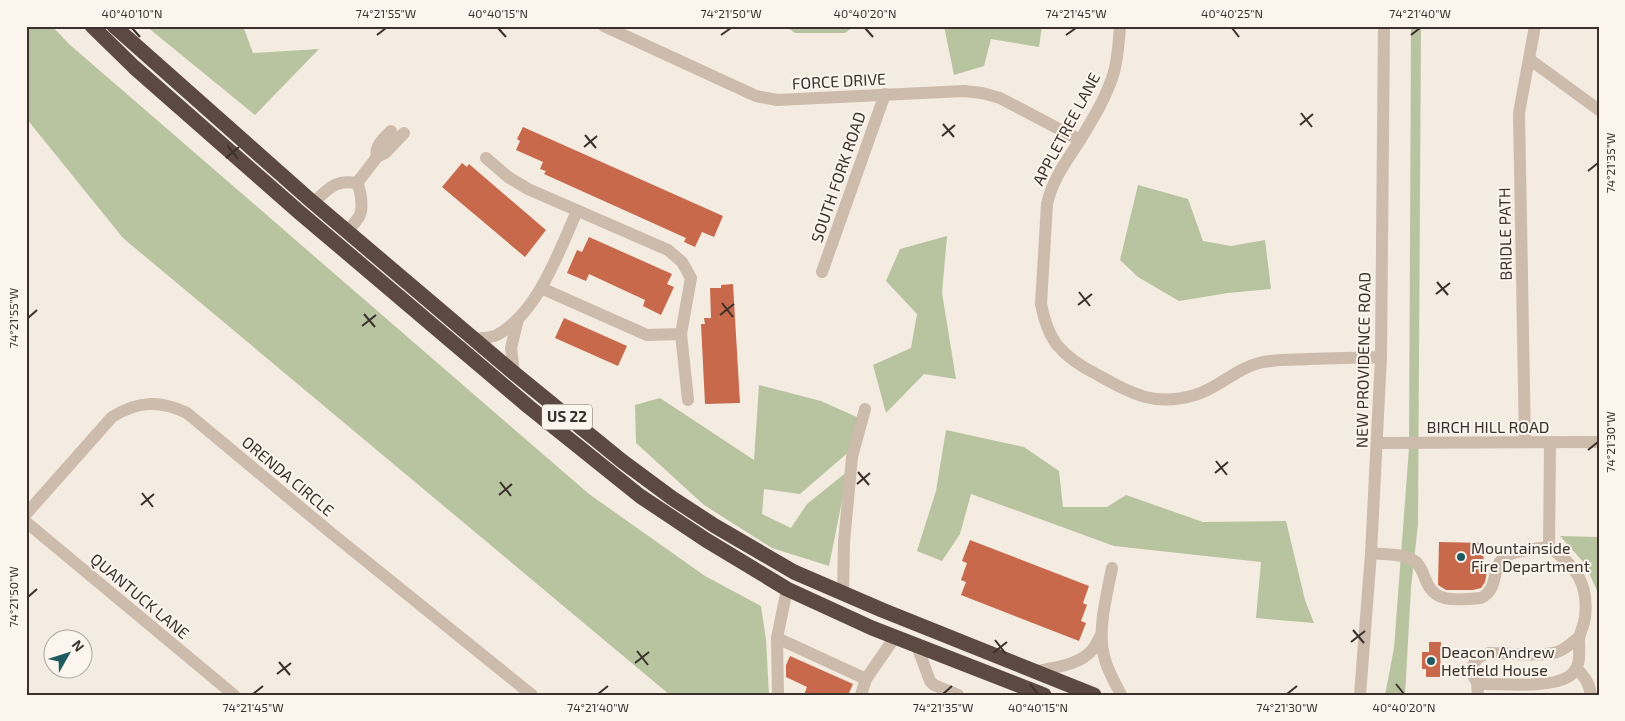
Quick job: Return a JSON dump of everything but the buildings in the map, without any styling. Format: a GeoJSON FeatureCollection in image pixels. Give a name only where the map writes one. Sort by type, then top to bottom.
{"type":"FeatureCollection","features":[{"type":"Feature","properties":{"kind":"highway","name":"US 22"},"geometry":{"type":"LineString","coordinates":[[92,26],[134,67],[299,212],[529,407],[640,496],[706,540],[787,588],[894,637],[1038,694]]}},
{"type":"Feature","properties":{"kind":"highway","name":"US 22"},"geometry":{"type":"LineString","coordinates":[[114,26],[313,203],[514,373],[622,461],[672,498],[714,526],[794,572],[843,594],[1094,695]]}},
{"type":"Feature","properties":{"kind":"street","name":"FORCE DRIVE"},"geometry":{"type":"LineString","coordinates":[[604,26],[756,96],[777,100],[964,91],[982,93],[1000,98],[1080,140]]}},
{"type":"Feature","properties":{"kind":"street","name":"APPLETREE LANE"},"geometry":{"type":"LineString","coordinates":[[1120,26],[1114,71],[1104,98],[1056,177],[1050,189],[1047,204],[1040,304],[1050,334],[1058,346],[1090,371],[1136,395],[1165,400],[1196,395],[1211,389],[1239,370],[1259,363],[1279,360],[1382,357]]}},
{"type":"Feature","properties":{"kind":"street","name":"NEW PROVIDENCE ROAD"},"geometry":{"type":"LineString","coordinates":[[1360,695],[1371,553],[1382,357],[1384,26]]}},
{"type":"Feature","properties":{"kind":"street","name":"BRIDLE PATH"},"geometry":{"type":"LineString","coordinates":[[1525,442],[1519,113],[1535,26]]}},
{"type":"Feature","properties":{"kind":"street"},"geometry":{"type":"LineString","coordinates":[[1529,59],[1599,110]]}},
{"type":"Feature","properties":{"kind":"street","name":"SOUTH FORK ROAD"},"geometry":{"type":"LineString","coordinates":[[822,272],[885,94]]}},
{"type":"Feature","properties":{"kind":"street"},"geometry":{"type":"LineString","coordinates":[[377,157],[377,147],[391,131]]}},
{"type":"Feature","properties":{"kind":"street"},"geometry":{"type":"LineString","coordinates":[[357,183],[377,157],[385,154],[404,133]]}},
{"type":"Feature","properties":{"kind":"street"},"geometry":{"type":"LineString","coordinates":[[486,158],[514,181],[668,250],[682,262],[691,278],[681,334],[688,400]]}},
{"type":"Feature","properties":{"kind":"street"},"geometry":{"type":"LineString","coordinates":[[313,203],[328,188],[339,182],[357,183]]}},
{"type":"Feature","properties":{"kind":"street"},"geometry":{"type":"LineString","coordinates":[[347,231],[360,216],[361,205],[357,183]]}},
{"type":"Feature","properties":{"kind":"street"},"geometry":{"type":"LineString","coordinates":[[474,339],[496,336],[518,319],[541,288],[578,211]]}},
{"type":"Feature","properties":{"kind":"street"},"geometry":{"type":"LineString","coordinates":[[541,288],[647,336],[681,334]]}},
{"type":"Feature","properties":{"kind":"street"},"geometry":{"type":"LineString","coordinates":[[514,373],[512,348],[518,319]]}},
{"type":"Feature","properties":{"kind":"street","name":"ORENDA CIRCLE"},"geometry":{"type":"LineString","coordinates":[[26,514],[112,417],[135,405],[149,403],[175,407],[186,413],[532,695]]}},
{"type":"Feature","properties":{"kind":"street"},"geometry":{"type":"LineString","coordinates":[[843,594],[844,542],[852,457],[866,409]]}},
{"type":"Feature","properties":{"kind":"street","name":"BIRCH HILL ROAD"},"geometry":{"type":"LineString","coordinates":[[1378,443],[1599,442]]}},
{"type":"Feature","properties":{"kind":"street"},"geometry":{"type":"LineString","coordinates":[[1549,547],[1550,443]]}},
{"type":"Feature","properties":{"kind":"street","name":"QUANTUCK LANE"},"geometry":{"type":"LineString","coordinates":[[26,522],[234,695]]}},
{"type":"Feature","properties":{"kind":"street"},"geometry":{"type":"LineString","coordinates":[[1371,553],[1408,557],[1418,563],[1428,586],[1439,597],[1446,599],[1481,598],[1490,593],[1500,563],[1504,557],[1512,554],[1549,547],[1569,562],[1581,579],[1586,608],[1584,623],[1579,636],[1579,662],[1577,670],[1562,680],[1551,683],[1484,684],[1478,688],[1472,667],[1477,658],[1483,654],[1489,652],[1544,654],[1558,652],[1570,645],[1579,636]]}},
{"type":"Feature","properties":{"kind":"street"},"geometry":{"type":"LineString","coordinates":[[1112,568],[1101,635],[1105,662],[1122,695]]}},
{"type":"Feature","properties":{"kind":"street"},"geometry":{"type":"LineString","coordinates":[[778,695],[777,638],[787,588]]}},
{"type":"Feature","properties":{"kind":"street"},"geometry":{"type":"LineString","coordinates":[[1034,672],[1083,658],[1093,650],[1101,635]]}},
{"type":"Feature","properties":{"kind":"street"},"geometry":{"type":"LineString","coordinates":[[861,695],[866,678],[894,637]]}},
{"type":"Feature","properties":{"kind":"street"},"geometry":{"type":"LineString","coordinates":[[777,638],[866,678]]}},
{"type":"Feature","properties":{"kind":"street"},"geometry":{"type":"LineString","coordinates":[[917,646],[930,681],[934,685],[958,695]]}},
{"type":"Feature","properties":{"kind":"street"},"geometry":{"type":"LineString","coordinates":[[1577,670],[1584,676],[1589,685],[1591,695]]}},
{"type":"Feature","properties":{"kind":"green space"},"geometry":{"type":"Polygon","coordinates":[[[26,26],[52,26],[69,44],[589,494],[705,576],[761,606],[766,640],[769,695],[670,695],[123,238],[26,118],[26,26]]]}},
{"type":"Feature","properties":{"kind":"green space"},"geometry":{"type":"Polygon","coordinates":[[[146,26],[243,26],[253,53],[319,49],[255,115],[146,26]]]}},
{"type":"Feature","properties":{"kind":"green space"},"geometry":{"type":"Polygon","coordinates":[[[786,26],[854,26],[845,33],[795,33],[786,26]]]}},
{"type":"Feature","properties":{"kind":"green space"},"geometry":{"type":"Polygon","coordinates":[[[944,26],[1042,26],[1039,47],[991,39],[984,66],[954,75],[944,26]]]}},
{"type":"Feature","properties":{"kind":"green space"},"geometry":{"type":"Polygon","coordinates":[[[1411,26],[1421,26],[1418,524],[1411,588],[1405,695],[1385,695],[1394,648],[1409,448],[1411,26]]]}},
{"type":"Feature","properties":{"kind":"green space"},"geometry":{"type":"Polygon","coordinates":[[[1138,185],[1188,199],[1203,241],[1231,246],[1265,240],[1271,289],[1228,293],[1179,301],[1138,277],[1120,260],[1138,185]]]}},
{"type":"Feature","properties":{"kind":"green space"},"geometry":{"type":"Polygon","coordinates":[[[947,236],[942,293],[956,379],[924,374],[886,413],[873,365],[911,348],[917,314],[886,281],[900,249],[947,236]]]}},
{"type":"Feature","properties":{"kind":"green space"},"geometry":{"type":"Polygon","coordinates":[[[759,385],[821,401],[859,418],[851,450],[800,494],[764,489],[762,514],[791,528],[807,504],[848,471],[829,566],[772,548],[704,505],[636,443],[635,405],[660,398],[754,460],[759,385]]]}},
{"type":"Feature","properties":{"kind":"green space"},"geometry":{"type":"Polygon","coordinates":[[[946,430],[1024,447],[1059,471],[1063,507],[1107,507],[1126,495],[1203,522],[1286,521],[1305,600],[1314,623],[1256,618],[1261,562],[1114,546],[971,494],[960,534],[942,561],[917,551],[936,491],[946,430]]]}},
{"type":"Feature","properties":{"kind":"green space"},"geometry":{"type":"Polygon","coordinates":[[[1560,536],[1599,537],[1599,595],[1585,564],[1560,536]]]}},
{"type":"Feature","properties":{"kind":"place","name":"Mountainside Fire Department"},"geometry":{"type":"Point","coordinates":[1461,557]}},
{"type":"Feature","properties":{"kind":"place","name":"Deacon Andrew Hetfield House"},"geometry":{"type":"Point","coordinates":[1431,661]}}]}
